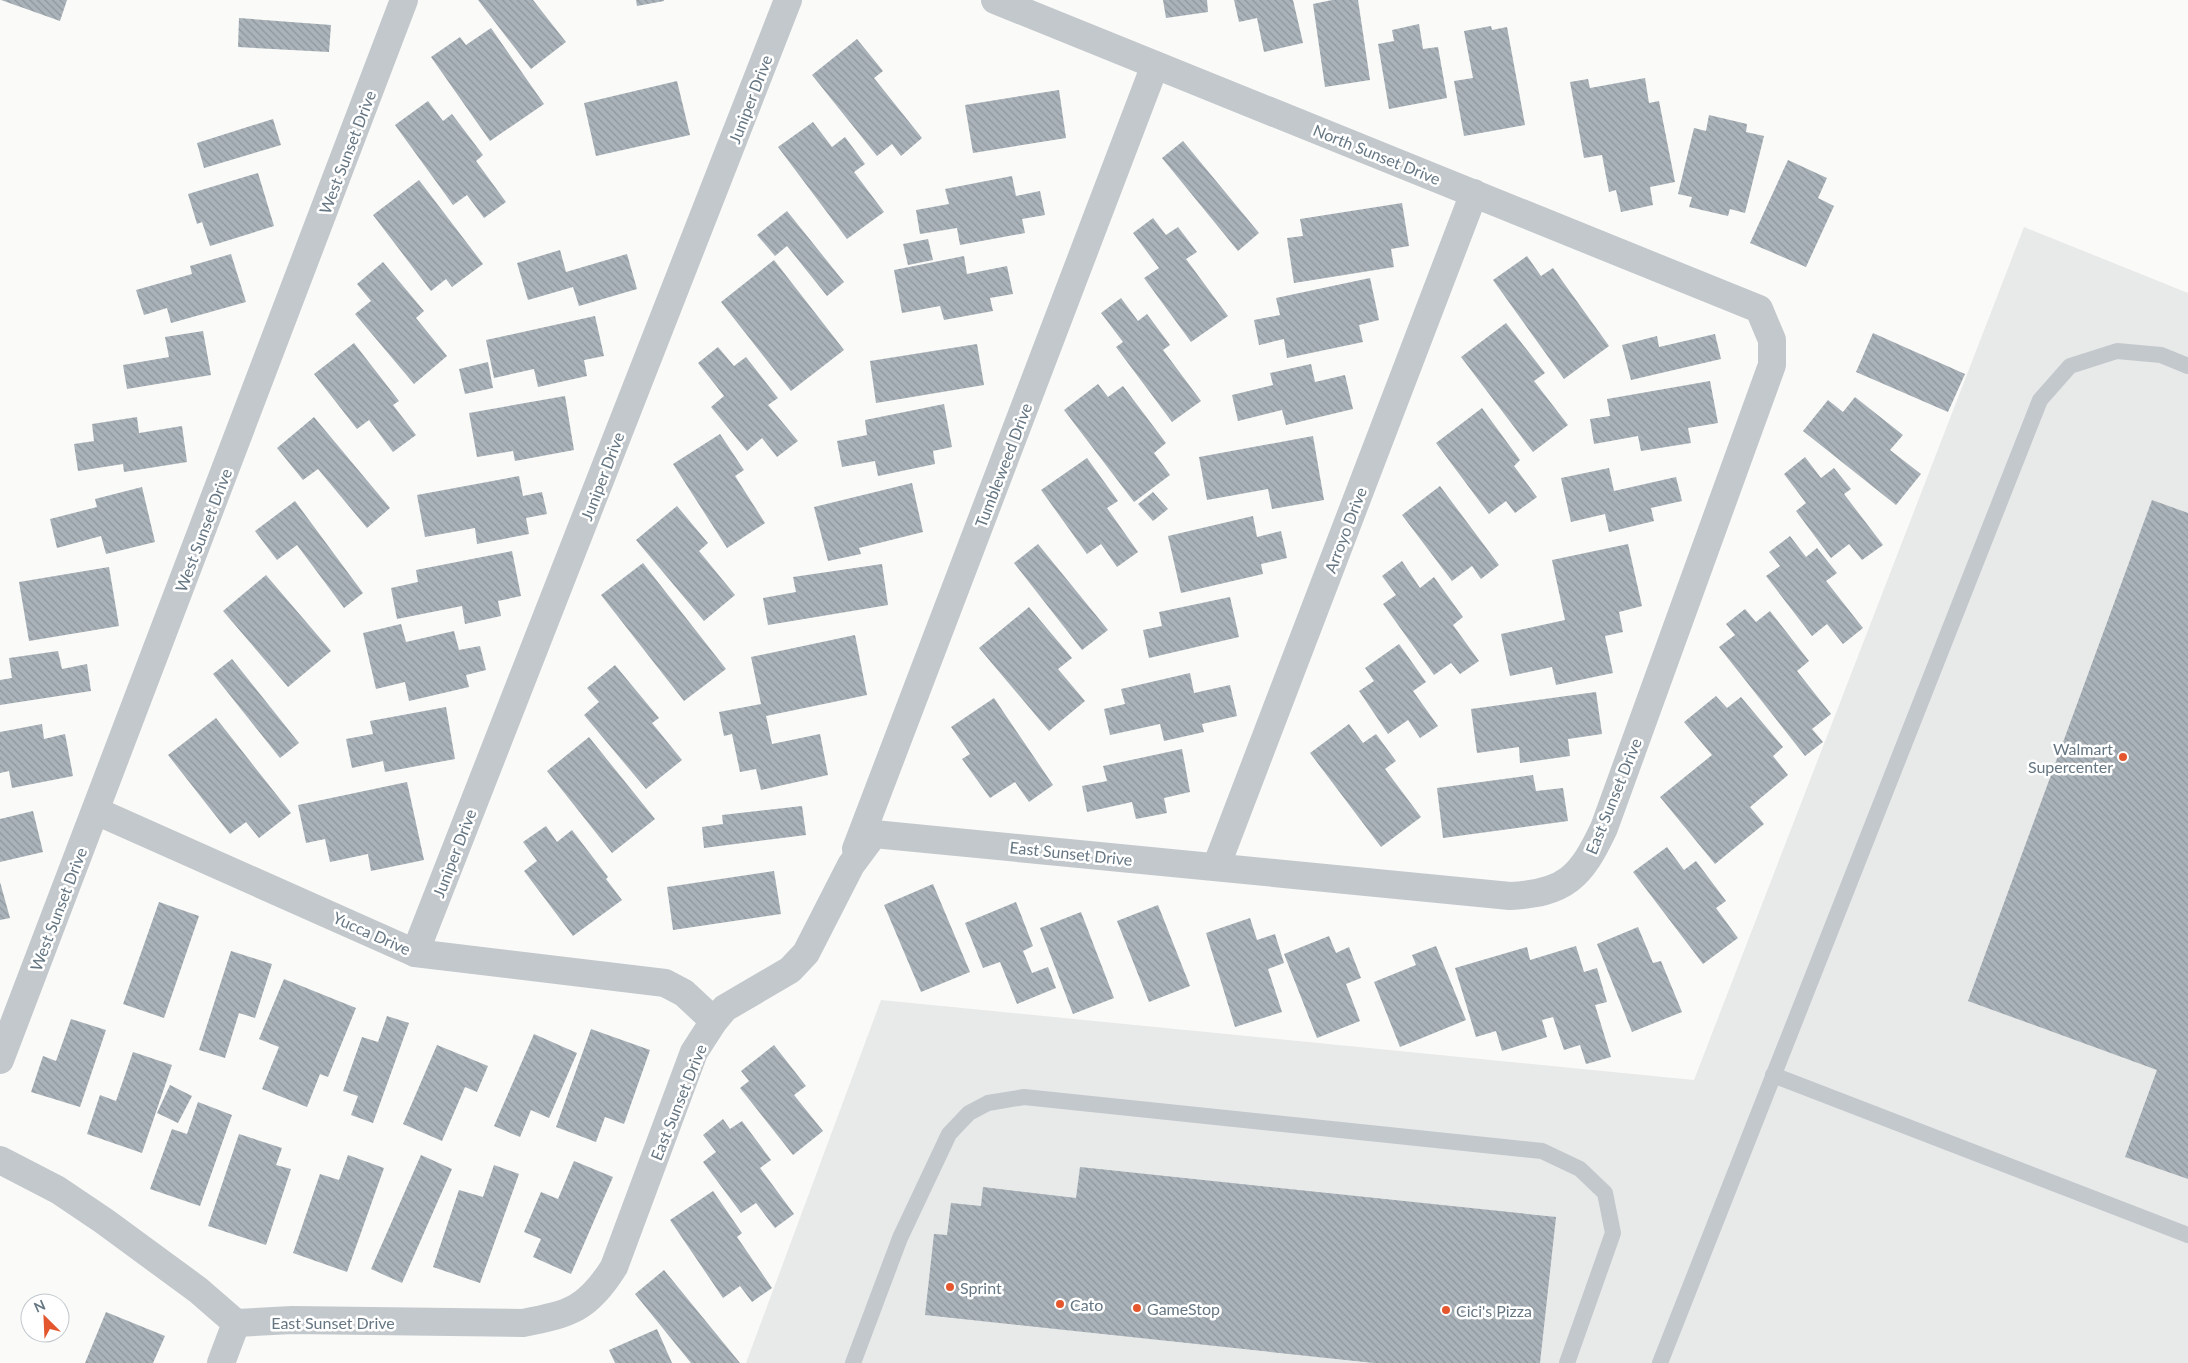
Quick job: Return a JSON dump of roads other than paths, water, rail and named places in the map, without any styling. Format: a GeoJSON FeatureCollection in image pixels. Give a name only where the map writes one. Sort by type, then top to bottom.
{"type":"FeatureCollection","features":[{"type":"Feature","properties":{"kind":"street","name":"West Sunset Drive"},"geometry":{"type":"LineString","coordinates":[[0,1060],[404,0]]}},
{"type":"Feature","properties":{"kind":"street","name":"Juniper Drive"},"geometry":{"type":"LineString","coordinates":[[415,953],[788,0]]}},
{"type":"Feature","properties":{"kind":"street","name":"North Sunset Drive"},"geometry":{"type":"LineString","coordinates":[[995,0],[1759,309]]}},
{"type":"Feature","properties":{"kind":"street","name":"Tumbleweed Drive"},"geometry":{"type":"LineString","coordinates":[[850,865],[1155,65]]}},
{"type":"Feature","properties":{"kind":"street","name":"Arroyo Drive"},"geometry":{"type":"LineString","coordinates":[[1216,867],[1474,193]]}},
{"type":"Feature","properties":{"kind":"street","name":"East Sunset Drive"},"geometry":{"type":"LineString","coordinates":[[236,1323],[292,1320],[523,1323],[560,1316],[577,1308],[592,1297],[614,1267],[694,1052],[714,1021],[726,1008],[790,970],[806,953],[850,865],[874,834],[1510,896],[1536,895],[1560,887],[1578,872],[1593,852],[1604,828],[1772,365],[1772,340],[1759,309]]}},
{"type":"Feature","properties":{"kind":"street","name":"Yucca Drive"},"geometry":{"type":"LineString","coordinates":[[96,810],[415,953],[665,983],[684,993],[714,1021]]}},
{"type":"Feature","properties":{"kind":"street"},"geometry":{"type":"LineString","coordinates":[[0,1160],[58,1190],[104,1221],[198,1290],[236,1323],[221,1363]]}},
{"type":"Feature","properties":{"kind":"lane"},"geometry":{"type":"LineString","coordinates":[[1660,1363],[2040,400],[2070,366],[2117,351],[2161,355],[2188,366]]}},
{"type":"Feature","properties":{"kind":"lane"},"geometry":{"type":"LineString","coordinates":[[1773,1075],[2188,1235]]}},
{"type":"Feature","properties":{"kind":"lane"},"geometry":{"type":"LineString","coordinates":[[853,1363],[900,1238],[949,1134],[969,1113],[988,1103],[1024,1097],[1542,1151],[1580,1169],[1605,1193],[1613,1233],[1567,1363]]}},
{"type":"Feature","properties":{"kind":"place","name":"Walmart Supercenter"},"geometry":{"type":"Point","coordinates":[2123,757]}},
{"type":"Feature","properties":{"kind":"place","name":"Sprint"},"geometry":{"type":"Point","coordinates":[950,1287]}},
{"type":"Feature","properties":{"kind":"place","name":"Cato"},"geometry":{"type":"Point","coordinates":[1060,1304]}},
{"type":"Feature","properties":{"kind":"place","name":"GameStop"},"geometry":{"type":"Point","coordinates":[1137,1308]}},
{"type":"Feature","properties":{"kind":"place","name":"Cici's Pizza"},"geometry":{"type":"Point","coordinates":[1446,1310]}}]}
